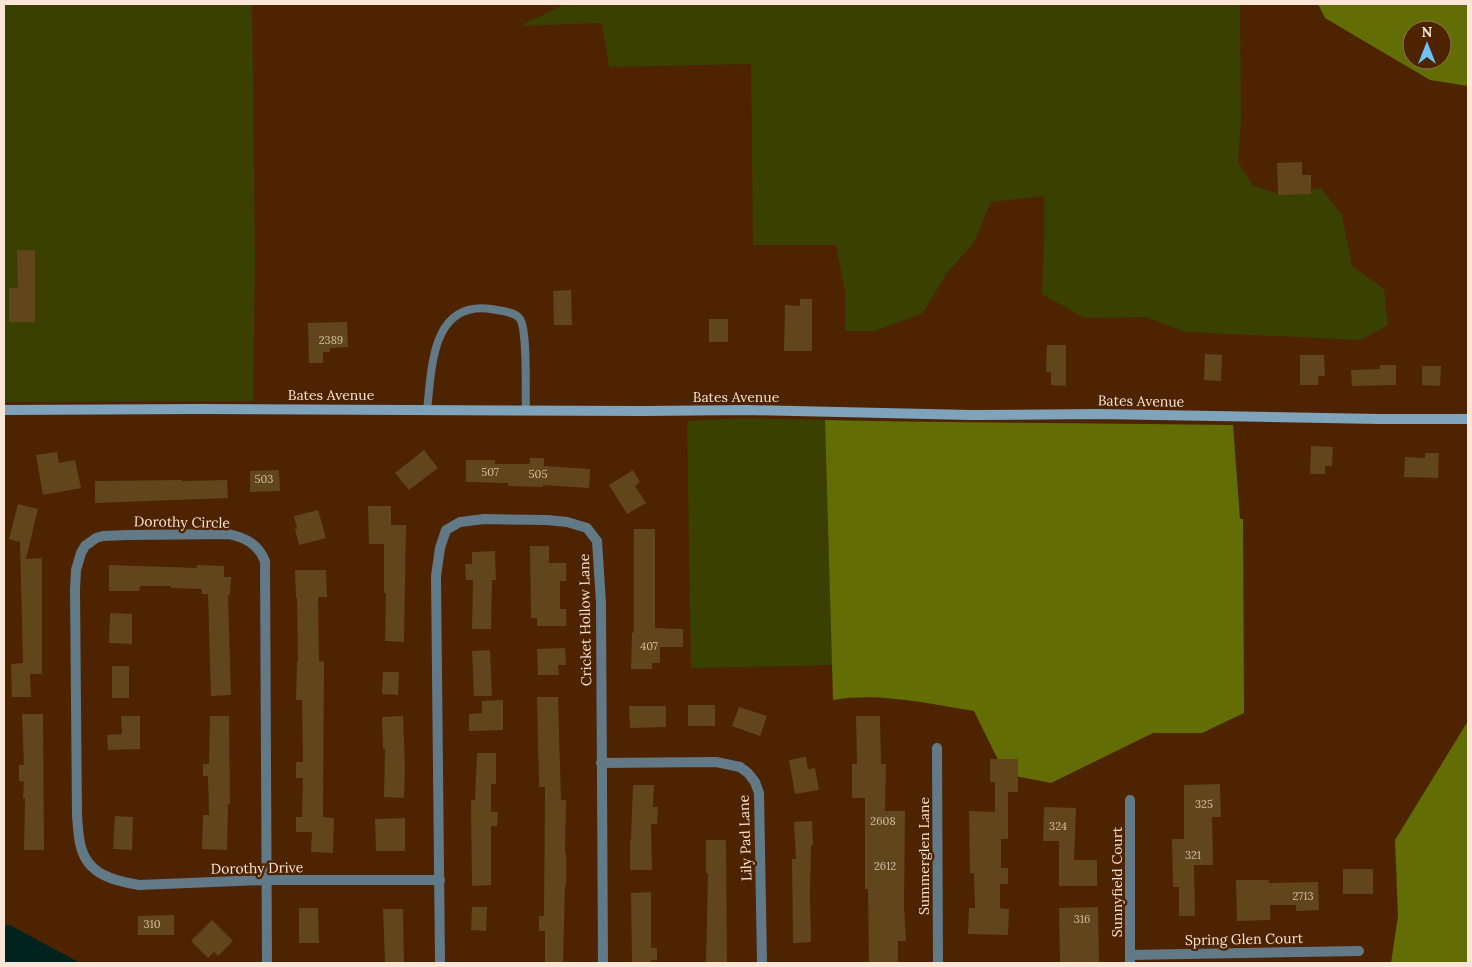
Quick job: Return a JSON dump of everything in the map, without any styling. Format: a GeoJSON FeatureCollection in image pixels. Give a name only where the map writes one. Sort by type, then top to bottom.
{"type":"FeatureCollection","features":[{"type":"Feature","properties":{"kind":"street","name":"Bates Avenue"},"geometry":{"type":"LineString","coordinates":[[4,410],[747,410],[1468,419]]}},
{"type":"Feature","properties":{"kind":"street","name":"Cricket Hollow Lane"},"geometry":{"type":"LineString","coordinates":[[440,963],[436,576],[440,548],[446,530],[460,522],[547,520],[567,522],[587,528],[597,540],[601,602],[603,963]]}},
{"type":"Feature","properties":{"kind":"street","name":"Dorothy Circle"},"geometry":{"type":"LineString","coordinates":[[85,857],[81,847],[77,816],[75,589],[76,570],[80,553],[96,538],[103,536],[229,534],[251,542],[262,554],[265,561],[267,963]]}},
{"type":"Feature","properties":{"kind":"street","name":"Summerglen Lane"},"geometry":{"type":"LineString","coordinates":[[937,748],[938,963]]}},
{"type":"Feature","properties":{"kind":"street","name":"Lily Pad Lane"},"geometry":{"type":"LineString","coordinates":[[601,763],[716,762],[740,768],[748,773],[755,782],[759,792],[762,963]]}},
{"type":"Feature","properties":{"kind":"street","name":"Sunnyfield Court"},"geometry":{"type":"LineString","coordinates":[[1130,800],[1130,959]]}},
{"type":"Feature","properties":{"kind":"street","name":"Dorothy Drive"},"geometry":{"type":"LineString","coordinates":[[85,857],[92,867],[104,876],[139,885],[266,880],[440,880]]}},
{"type":"Feature","properties":{"kind":"street","name":"Spring Glen Court"},"geometry":{"type":"LineString","coordinates":[[1130,959],[1359,951]]}},
{"type":"Feature","properties":{"kind":"lane"},"geometry":{"type":"LineString","coordinates":[[426,410],[434,358],[442,330],[450,320],[460,313],[469,310],[486,309],[515,314],[520,319],[525,348],[526,410]]}},
{"type":"Feature","properties":{"kind":"green space"},"geometry":{"type":"Polygon","coordinates":[[[4,4],[252,4],[255,258],[253,401],[4,402],[4,4]]]}},
{"type":"Feature","properties":{"kind":"green space"},"geometry":{"type":"Polygon","coordinates":[[[565,4],[1240,4],[1241,120],[1238,162],[1253,186],[1283,195],[1321,188],[1342,215],[1352,266],[1384,289],[1388,325],[1361,340],[1185,332],[1146,317],[1084,318],[1042,294],[1044,196],[991,202],[973,244],[946,274],[923,313],[875,331],[845,331],[845,292],[836,245],[753,245],[751,64],[609,67],[602,23],[520,26],[565,4]]]}},
{"type":"Feature","properties":{"kind":"green space"},"geometry":{"type":"Polygon","coordinates":[[[1318,4],[1468,4],[1468,86],[1430,80],[1413,70],[1452,70],[1452,20],[1402,20],[1402,63],[1325,18],[1318,4]]]}},
{"type":"Feature","properties":{"kind":"green space"},"geometry":{"type":"Polygon","coordinates":[[[744,418],[825,420],[832,665],[691,668],[687,421],[744,418]]]}},
{"type":"Feature","properties":{"kind":"green space"},"geometry":{"type":"Polygon","coordinates":[[[825,420],[1233,425],[1240,519],[1243,519],[1244,713],[1202,733],[1153,733],[1051,783],[1005,774],[974,711],[886,698],[868,697],[833,700],[825,420]]]}},
{"type":"Feature","properties":{"kind":"green space"},"geometry":{"type":"Polygon","coordinates":[[[1468,721],[1468,963],[1391,963],[1398,916],[1395,840],[1468,721]]]}},
{"type":"Feature","properties":{"kind":"water"},"geometry":{"type":"Polygon","coordinates":[[[4,925],[10,925],[80,963],[4,963],[4,925]]]}},
{"type":"Feature","properties":{"kind":"building"},"geometry":{"type":"Polygon","coordinates":[[[1302,162],[1302,175],[1311,175],[1311,194],[1278,195],[1277,163],[1302,162]]]}},
{"type":"Feature","properties":{"kind":"building"},"geometry":{"type":"Polygon","coordinates":[[[17,250],[35,250],[35,322],[9,322],[9,288],[18,288],[17,250]]]}},
{"type":"Feature","properties":{"kind":"building"},"geometry":{"type":"Polygon","coordinates":[[[571,290],[572,325],[554,325],[553,291],[571,290]]]}},
{"type":"Feature","properties":{"kind":"building"},"geometry":{"type":"Polygon","coordinates":[[[800,299],[812,299],[812,351],[784,351],[785,305],[800,306],[800,299]]]}},
{"type":"Feature","properties":{"kind":"building"},"geometry":{"type":"Polygon","coordinates":[[[709,319],[728,319],[728,342],[709,342],[709,319]]]}},
{"type":"Feature","properties":{"kind":"building"},"geometry":{"type":"Polygon","coordinates":[[[347,322],[348,347],[330,348],[330,352],[323,352],[323,363],[309,363],[308,323],[347,322]]]}},
{"type":"Feature","properties":{"kind":"building"},"geometry":{"type":"Polygon","coordinates":[[[1047,345],[1066,345],[1066,386],[1051,385],[1051,372],[1046,372],[1047,345]]]}},
{"type":"Feature","properties":{"kind":"building"},"geometry":{"type":"Polygon","coordinates":[[[1205,354],[1222,355],[1221,381],[1204,380],[1205,354]]]}},
{"type":"Feature","properties":{"kind":"building"},"geometry":{"type":"Polygon","coordinates":[[[1300,355],[1324,355],[1325,376],[1318,376],[1318,385],[1300,385],[1300,355]]]}},
{"type":"Feature","properties":{"kind":"building"},"geometry":{"type":"Polygon","coordinates":[[[1380,365],[1396,365],[1396,385],[1352,386],[1351,370],[1380,369],[1380,365]]]}},
{"type":"Feature","properties":{"kind":"building"},"geometry":{"type":"Polygon","coordinates":[[[1422,366],[1441,366],[1440,386],[1422,385],[1422,366]]]}},
{"type":"Feature","properties":{"kind":"building"},"geometry":{"type":"Polygon","coordinates":[[[1311,446],[1333,447],[1332,466],[1325,466],[1325,474],[1310,474],[1311,446]]]}},
{"type":"Feature","properties":{"kind":"building"},"geometry":{"type":"Polygon","coordinates":[[[424,450],[438,468],[409,490],[395,473],[424,450]]]}},
{"type":"Feature","properties":{"kind":"building"},"geometry":{"type":"Polygon","coordinates":[[[57,452],[59,463],[75,460],[81,488],[43,495],[36,455],[57,452]]]}},
{"type":"Feature","properties":{"kind":"building"},"geometry":{"type":"Polygon","coordinates":[[[1425,453],[1439,453],[1438,478],[1404,477],[1405,457],[1425,458],[1425,453]]]}},
{"type":"Feature","properties":{"kind":"building"},"geometry":{"type":"Polygon","coordinates":[[[530,458],[544,458],[544,466],[590,469],[589,488],[543,485],[543,487],[508,486],[508,483],[466,482],[466,460],[495,460],[495,464],[530,464],[530,458]]]}},
{"type":"Feature","properties":{"kind":"building"},"geometry":{"type":"Polygon","coordinates":[[[279,470],[280,491],[250,492],[250,471],[279,470]]]}},
{"type":"Feature","properties":{"kind":"building"},"geometry":{"type":"Polygon","coordinates":[[[633,470],[640,482],[635,486],[646,503],[627,514],[609,485],[633,470]]]}},
{"type":"Feature","properties":{"kind":"building"},"geometry":{"type":"Polygon","coordinates":[[[227,480],[228,498],[95,503],[95,481],[227,480]]]}},
{"type":"Feature","properties":{"kind":"building"},"geometry":{"type":"Polygon","coordinates":[[[18,504],[38,509],[26,559],[42,558],[42,674],[30,674],[31,697],[12,697],[11,664],[23,663],[20,542],[9,539],[18,504]]]}},
{"type":"Feature","properties":{"kind":"building"},"geometry":{"type":"Polygon","coordinates":[[[368,506],[391,506],[391,525],[406,525],[404,642],[385,641],[384,544],[369,544],[368,506]]]}},
{"type":"Feature","properties":{"kind":"building"},"geometry":{"type":"Polygon","coordinates":[[[318,510],[326,538],[299,545],[294,516],[318,510]]]}},
{"type":"Feature","properties":{"kind":"building"},"geometry":{"type":"Polygon","coordinates":[[[634,529],[655,529],[655,628],[683,629],[683,647],[660,647],[660,663],[652,663],[652,669],[631,669],[632,632],[634,633],[634,529]]]}},
{"type":"Feature","properties":{"kind":"building"},"geometry":{"type":"Polygon","coordinates":[[[530,546],[549,546],[549,563],[566,563],[566,581],[560,581],[560,609],[566,609],[566,626],[537,626],[537,618],[531,618],[530,546]]]}},
{"type":"Feature","properties":{"kind":"building"},"geometry":{"type":"Polygon","coordinates":[[[495,551],[496,580],[492,580],[491,629],[472,629],[473,580],[466,580],[465,564],[472,564],[472,552],[495,551]]]}},
{"type":"Feature","properties":{"kind":"building"},"geometry":{"type":"Polygon","coordinates":[[[109,565],[197,568],[197,565],[224,566],[224,577],[231,577],[230,595],[228,595],[231,695],[211,696],[208,594],[202,594],[202,589],[171,588],[171,586],[140,586],[139,591],[109,591],[109,565]]]}},
{"type":"Feature","properties":{"kind":"building"},"geometry":{"type":"Polygon","coordinates":[[[295,570],[326,570],[327,597],[318,597],[319,661],[324,662],[323,817],[334,818],[333,853],[311,852],[312,832],[296,832],[296,817],[302,817],[303,778],[296,778],[296,762],[303,762],[302,700],[296,700],[298,661],[295,570]]]}},
{"type":"Feature","properties":{"kind":"building"},"geometry":{"type":"Polygon","coordinates":[[[110,613],[132,614],[132,644],[109,643],[110,613]]]}},
{"type":"Feature","properties":{"kind":"building"},"geometry":{"type":"Polygon","coordinates":[[[565,648],[566,665],[558,665],[559,675],[538,675],[537,649],[565,648]]]}},
{"type":"Feature","properties":{"kind":"building"},"geometry":{"type":"Polygon","coordinates":[[[490,650],[492,696],[474,696],[472,651],[490,650]]]}},
{"type":"Feature","properties":{"kind":"building"},"geometry":{"type":"Polygon","coordinates":[[[112,666],[129,666],[129,698],[112,698],[112,666]]]}},
{"type":"Feature","properties":{"kind":"building"},"geometry":{"type":"Polygon","coordinates":[[[383,672],[399,672],[398,695],[382,694],[383,672]]]}},
{"type":"Feature","properties":{"kind":"building"},"geometry":{"type":"Polygon","coordinates":[[[537,697],[558,697],[561,800],[566,800],[566,886],[563,963],[545,963],[545,931],[539,931],[539,916],[544,916],[545,787],[539,787],[537,697]]]}},
{"type":"Feature","properties":{"kind":"building"},"geometry":{"type":"Polygon","coordinates":[[[503,700],[503,730],[469,731],[469,714],[482,713],[482,701],[503,700]]]}},
{"type":"Feature","properties":{"kind":"building"},"geometry":{"type":"Polygon","coordinates":[[[688,705],[715,705],[715,726],[688,726],[688,705]]]}},
{"type":"Feature","properties":{"kind":"building"},"geometry":{"type":"Polygon","coordinates":[[[629,706],[666,706],[666,727],[630,728],[629,706]]]}},
{"type":"Feature","properties":{"kind":"building"},"geometry":{"type":"Polygon","coordinates":[[[739,707],[767,716],[760,736],[732,726],[739,707]]]}},
{"type":"Feature","properties":{"kind":"building"},"geometry":{"type":"Polygon","coordinates":[[[22,714],[43,714],[44,850],[24,850],[24,782],[19,781],[19,765],[24,765],[22,714]]]}},
{"type":"Feature","properties":{"kind":"building"},"geometry":{"type":"Polygon","coordinates":[[[121,716],[140,716],[140,749],[108,750],[107,735],[122,734],[121,716]]]}},
{"type":"Feature","properties":{"kind":"building"},"geometry":{"type":"Polygon","coordinates":[[[210,716],[229,716],[230,804],[228,804],[227,850],[202,849],[203,815],[209,815],[208,776],[203,776],[203,764],[209,764],[210,716]]]}},
{"type":"Feature","properties":{"kind":"building"},"geometry":{"type":"Polygon","coordinates":[[[403,716],[404,798],[384,797],[385,749],[383,749],[382,717],[403,716]]]}},
{"type":"Feature","properties":{"kind":"building"},"geometry":{"type":"Polygon","coordinates":[[[856,716],[880,716],[881,764],[886,764],[885,811],[905,811],[904,906],[906,941],[898,941],[898,963],[869,963],[868,889],[865,889],[865,798],[852,798],[852,764],[857,764],[856,716]]]}},
{"type":"Feature","properties":{"kind":"building"},"geometry":{"type":"Polygon","coordinates":[[[477,753],[496,753],[496,784],[491,784],[491,812],[498,812],[497,826],[491,826],[491,885],[472,886],[471,800],[475,800],[477,753]]]}},
{"type":"Feature","properties":{"kind":"building"},"geometry":{"type":"Polygon","coordinates":[[[806,757],[808,769],[815,768],[819,790],[795,794],[789,760],[806,757]]]}},
{"type":"Feature","properties":{"kind":"building"},"geometry":{"type":"Polygon","coordinates":[[[990,759],[1018,759],[1018,792],[1008,792],[1008,839],[1001,839],[1001,868],[1008,868],[1008,884],[1000,884],[1000,908],[1009,909],[1008,935],[968,934],[969,908],[975,908],[974,873],[970,873],[969,811],[995,812],[995,782],[990,782],[990,759]]]}},
{"type":"Feature","properties":{"kind":"building"},"geometry":{"type":"Polygon","coordinates":[[[1220,784],[1221,817],[1212,817],[1213,865],[1194,865],[1195,916],[1179,916],[1179,887],[1173,887],[1172,839],[1184,839],[1184,785],[1220,784]]]}},
{"type":"Feature","properties":{"kind":"building"},"geometry":{"type":"Polygon","coordinates":[[[633,785],[654,785],[653,807],[658,807],[657,824],[651,824],[652,870],[630,870],[633,785]]]}},
{"type":"Feature","properties":{"kind":"building"},"geometry":{"type":"Polygon","coordinates":[[[1044,807],[1076,808],[1074,860],[1097,860],[1097,886],[1059,886],[1059,841],[1043,841],[1044,807]]]}},
{"type":"Feature","properties":{"kind":"building"},"geometry":{"type":"Polygon","coordinates":[[[115,816],[133,817],[132,850],[113,849],[115,816]]]}},
{"type":"Feature","properties":{"kind":"building"},"geometry":{"type":"Polygon","coordinates":[[[405,818],[405,851],[376,851],[375,819],[405,818]]]}},
{"type":"Feature","properties":{"kind":"building"},"geometry":{"type":"Polygon","coordinates":[[[812,821],[811,942],[793,943],[792,859],[796,859],[794,822],[812,821]]]}},
{"type":"Feature","properties":{"kind":"building"},"geometry":{"type":"Polygon","coordinates":[[[706,840],[726,840],[727,963],[706,963],[708,873],[706,873],[706,840]]]}},
{"type":"Feature","properties":{"kind":"building"},"geometry":{"type":"Polygon","coordinates":[[[1343,869],[1373,869],[1373,894],[1343,894],[1343,869]]]}},
{"type":"Feature","properties":{"kind":"building"},"geometry":{"type":"Polygon","coordinates":[[[1236,880],[1269,880],[1269,883],[1318,882],[1319,910],[1296,911],[1296,905],[1270,905],[1270,920],[1237,921],[1236,880]]]}},
{"type":"Feature","properties":{"kind":"building"},"geometry":{"type":"Polygon","coordinates":[[[651,892],[651,948],[657,948],[657,960],[651,960],[651,963],[632,963],[631,893],[651,892]]]}},
{"type":"Feature","properties":{"kind":"building"},"geometry":{"type":"Polygon","coordinates":[[[472,907],[487,907],[486,931],[471,930],[472,907]]]}},
{"type":"Feature","properties":{"kind":"building"},"geometry":{"type":"Polygon","coordinates":[[[1098,907],[1099,963],[1060,963],[1059,908],[1098,907]]]}},
{"type":"Feature","properties":{"kind":"building"},"geometry":{"type":"Polygon","coordinates":[[[299,908],[318,908],[319,943],[299,943],[299,908]]]}},
{"type":"Feature","properties":{"kind":"building"},"geometry":{"type":"Polygon","coordinates":[[[383,909],[403,909],[404,963],[385,963],[383,909]]]}},
{"type":"Feature","properties":{"kind":"building"},"geometry":{"type":"Polygon","coordinates":[[[174,915],[174,935],[138,935],[138,916],[174,915]]]}},
{"type":"Feature","properties":{"kind":"building"},"geometry":{"type":"Polygon","coordinates":[[[212,920],[233,941],[218,956],[214,952],[208,958],[191,941],[212,920]]]}}]}
